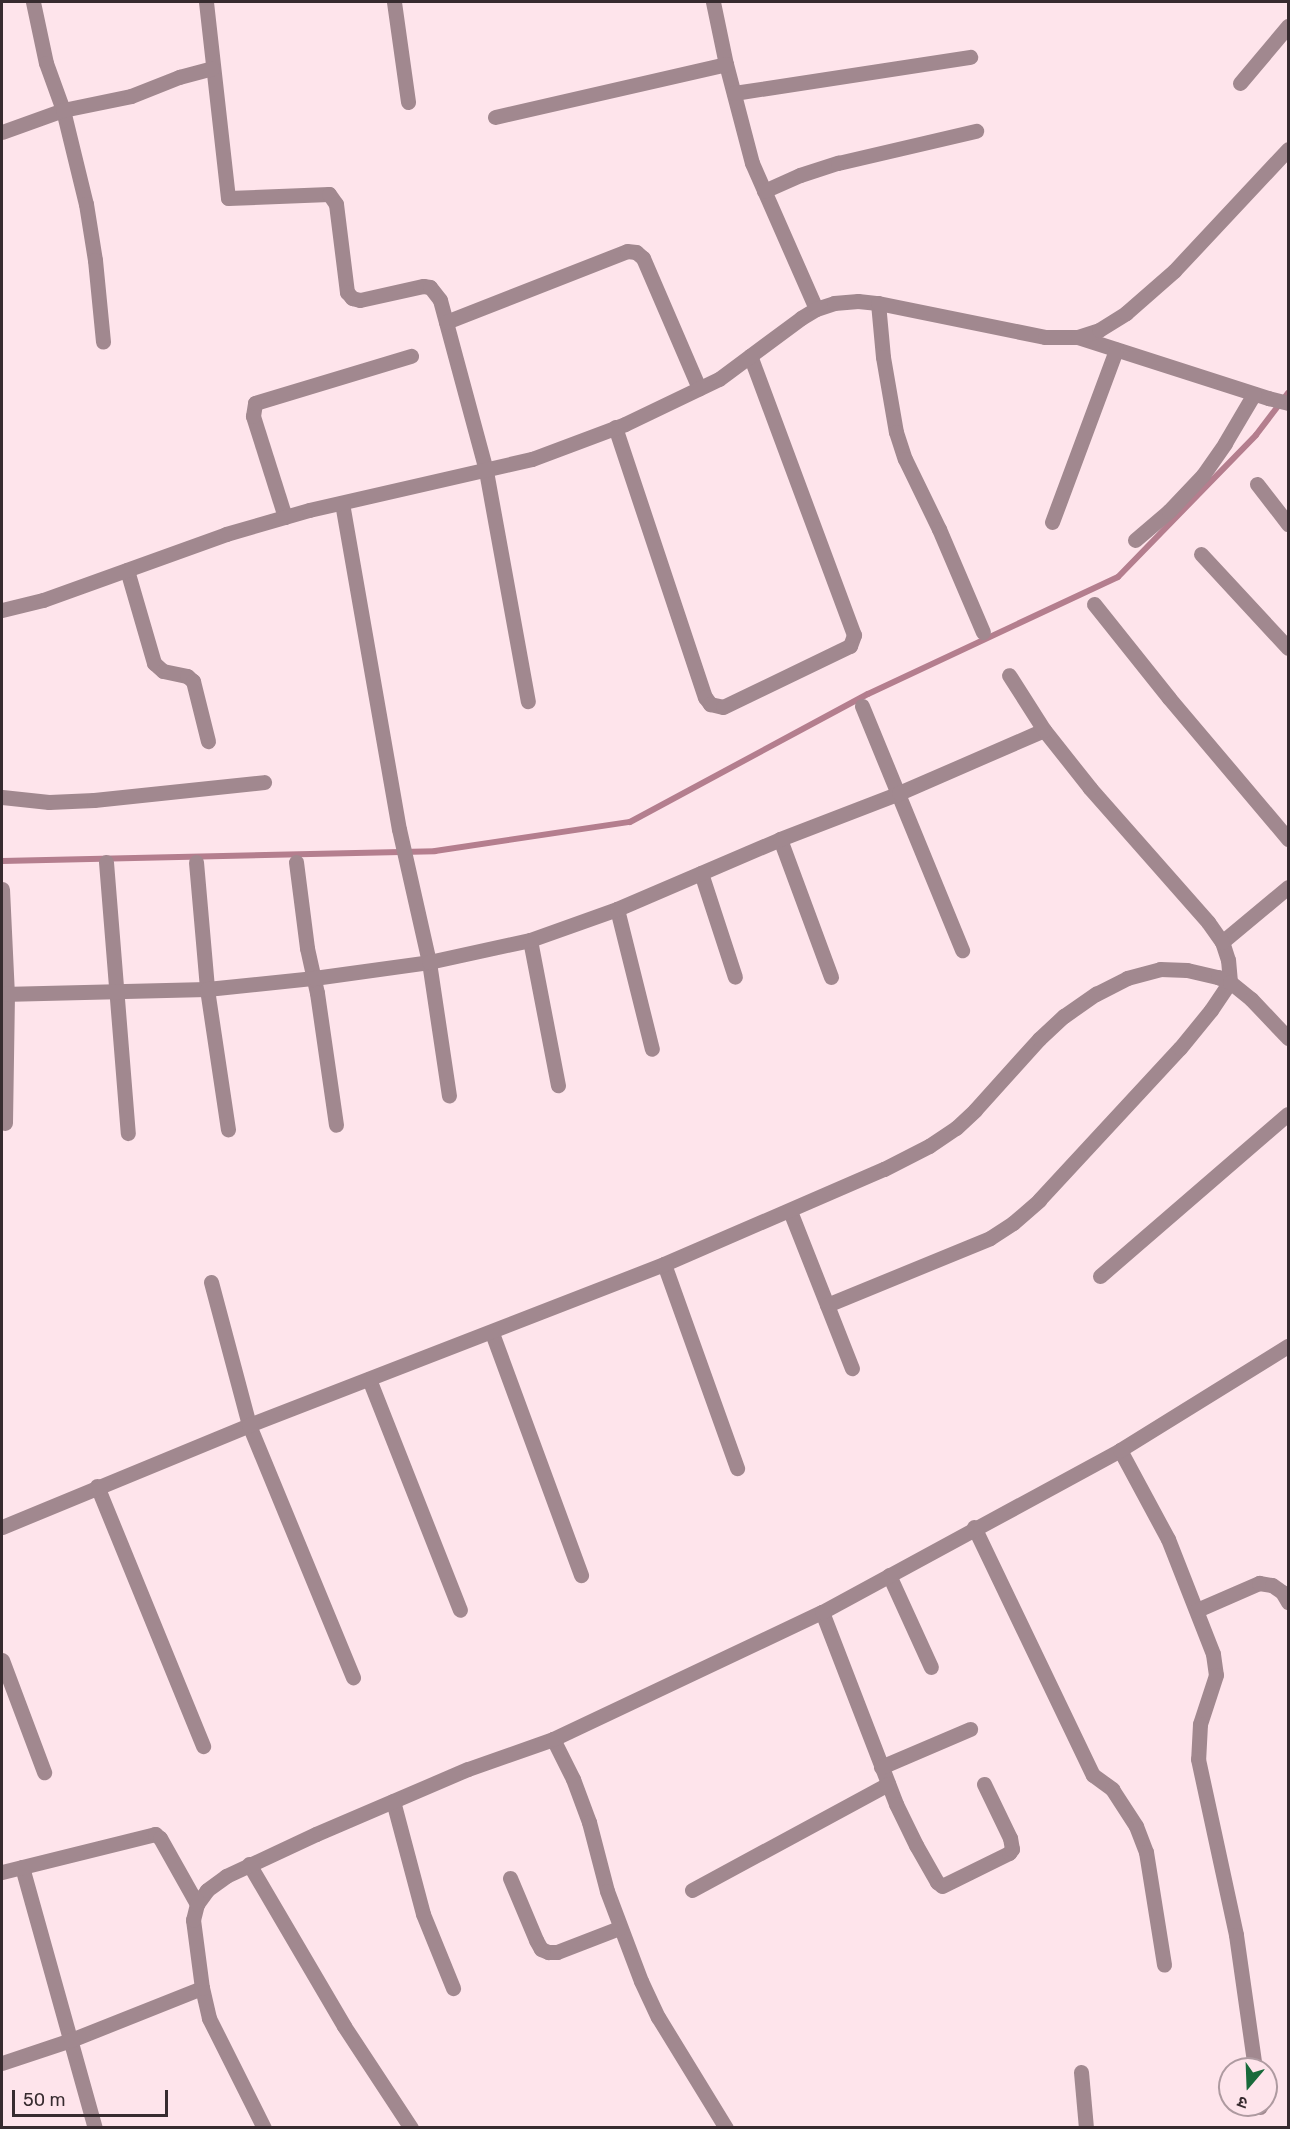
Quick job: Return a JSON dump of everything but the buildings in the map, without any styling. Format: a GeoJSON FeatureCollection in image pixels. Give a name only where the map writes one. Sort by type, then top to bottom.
{"type":"FeatureCollection","features":[{"type":"Feature","properties":{"kind":"street"},"geometry":{"type":"LineString","coordinates":[[33,2],[46,63],[63,110],[86,204],[95,260],[103,342]]}},
{"type":"Feature","properties":{"kind":"street"},"geometry":{"type":"LineString","coordinates":[[206,2],[228,198],[329,194],[336,204],[347,292],[352,298],[360,300],[423,286],[430,287],[440,300],[486,471],[528,701]]}},
{"type":"Feature","properties":{"kind":"street"},"geometry":{"type":"LineString","coordinates":[[394,2],[408,102]]}},
{"type":"Feature","properties":{"kind":"street"},"geometry":{"type":"LineString","coordinates":[[713,2],[726,64],[752,163],[816,309]]}},
{"type":"Feature","properties":{"kind":"street"},"geometry":{"type":"LineString","coordinates":[[1240,83],[1288,26]]}},
{"type":"Feature","properties":{"kind":"street"},"geometry":{"type":"LineString","coordinates":[[734,93],[969,57]]}},
{"type":"Feature","properties":{"kind":"street"},"geometry":{"type":"LineString","coordinates":[[495,117],[726,64]]}},
{"type":"Feature","properties":{"kind":"street"},"geometry":{"type":"LineString","coordinates":[[2,132],[63,110],[131,96],[179,76],[212,68]]}},
{"type":"Feature","properties":{"kind":"street"},"geometry":{"type":"LineString","coordinates":[[764,191],[838,163],[976,131]]}},
{"type":"Feature","properties":{"kind":"street"},"geometry":{"type":"LineString","coordinates":[[2,610],[44,600],[226,534],[285,517],[532,459],[615,427],[718,379],[816,309],[842,303],[878,303],[1045,337],[1078,337],[1099,330],[1126,313],[1174,271],[1288,149]]}},
{"type":"Feature","properties":{"kind":"street"},"geometry":{"type":"LineString","coordinates":[[446,322],[627,251],[636,252],[643,258],[699,388]]}},
{"type":"Feature","properties":{"kind":"street"},"geometry":{"type":"LineString","coordinates":[[878,303],[883,357],[896,432],[905,459],[939,529],[983,632]]}},
{"type":"Feature","properties":{"kind":"street"},"geometry":{"type":"LineString","coordinates":[[1078,337],[1288,403]]}},
{"type":"Feature","properties":{"kind":"street"},"geometry":{"type":"LineString","coordinates":[[1052,522],[1116,350]]}},
{"type":"Feature","properties":{"kind":"street"},"geometry":{"type":"LineString","coordinates":[[285,517],[253,416],[255,403],[411,356]]}},
{"type":"Feature","properties":{"kind":"street"},"geometry":{"type":"LineString","coordinates":[[615,427],[705,697],[710,704],[723,707],[850,646],[854,635],[750,356]]}},
{"type":"Feature","properties":{"kind":"street"},"geometry":{"type":"LineString","coordinates":[[1136,540],[1169,511],[1203,475],[1261,396]]}},
{"type":"Feature","properties":{"kind":"street"},"geometry":{"type":"LineString","coordinates":[[1257,484],[1288,524]]}},
{"type":"Feature","properties":{"kind":"street"},"geometry":{"type":"LineString","coordinates":[[342,503],[404,856],[429,963],[449,1096]]}},
{"type":"Feature","properties":{"kind":"street"},"geometry":{"type":"LineString","coordinates":[[1201,554],[1288,648]]}},
{"type":"Feature","properties":{"kind":"street"},"geometry":{"type":"LineString","coordinates":[[127,570],[154,663],[158,668],[187,676],[193,681],[208,741]]}},
{"type":"Feature","properties":{"kind":"street"},"geometry":{"type":"LineString","coordinates":[[1094,604],[1169,698],[1288,838]]}},
{"type":"Feature","properties":{"kind":"street"},"geometry":{"type":"LineString","coordinates":[[827,1305],[990,1239],[1013,1223],[1039,1200],[1180,1048],[1230,982],[1228,960],[1222,942],[1208,922],[1090,788],[1044,730],[1009,675]]}},
{"type":"Feature","properties":{"kind":"street"},"geometry":{"type":"LineString","coordinates":[[862,706],[962,950]]}},
{"type":"Feature","properties":{"kind":"street"},"geometry":{"type":"LineString","coordinates":[[4,993],[207,989],[429,963],[530,940],[617,909],[780,839],[899,793],[1044,730]]}},
{"type":"Feature","properties":{"kind":"street"},"geometry":{"type":"LineString","coordinates":[[2,797],[49,802],[94,800],[264,783]]}},
{"type":"Feature","properties":{"kind":"street"},"geometry":{"type":"LineString","coordinates":[[780,839],[831,977]]}},
{"type":"Feature","properties":{"kind":"street"},"geometry":{"type":"LineString","coordinates":[[106,862],[128,1133]]}},
{"type":"Feature","properties":{"kind":"street"},"geometry":{"type":"LineString","coordinates":[[196,862],[207,989],[228,1129]]}},
{"type":"Feature","properties":{"kind":"street"},"geometry":{"type":"LineString","coordinates":[[296,862],[307,948],[314,978],[336,1125]]}},
{"type":"Feature","properties":{"kind":"street"},"geometry":{"type":"LineString","coordinates":[[701,873],[735,977]]}},
{"type":"Feature","properties":{"kind":"street"},"geometry":{"type":"LineString","coordinates":[[1222,942],[1288,887]]}},
{"type":"Feature","properties":{"kind":"street"},"geometry":{"type":"LineString","coordinates":[[2,889],[4,1122]]}},
{"type":"Feature","properties":{"kind":"street"},"geometry":{"type":"LineString","coordinates":[[617,909],[652,1049]]}},
{"type":"Feature","properties":{"kind":"street"},"geometry":{"type":"LineString","coordinates":[[530,940],[558,1085]]}},
{"type":"Feature","properties":{"kind":"street"},"geometry":{"type":"LineString","coordinates":[[2,1527],[249,1425],[492,1333],[664,1264],[884,1169],[929,1146],[956,1128],[1039,1039],[1064,1016],[1096,994],[1127,978],[1160,969],[1187,970],[1230,982],[1288,1038]]}},
{"type":"Feature","properties":{"kind":"street"},"geometry":{"type":"LineString","coordinates":[[1101,1276],[1288,1114]]}},
{"type":"Feature","properties":{"kind":"street"},"geometry":{"type":"LineString","coordinates":[[790,1210],[852,1368]]}},
{"type":"Feature","properties":{"kind":"street"},"geometry":{"type":"LineString","coordinates":[[664,1264],[737,1467]]}},
{"type":"Feature","properties":{"kind":"street"},"geometry":{"type":"LineString","coordinates":[[211,1282],[249,1425],[353,1677]]}},
{"type":"Feature","properties":{"kind":"street"},"geometry":{"type":"LineString","coordinates":[[492,1333],[581,1575]]}},
{"type":"Feature","properties":{"kind":"street"},"geometry":{"type":"LineString","coordinates":[[264,2127],[209,2018],[202,1988],[193,1920],[197,1904],[207,1890],[249,1864],[468,1769],[553,1739],[822,1612],[974,1527],[1039,1495],[1120,1450],[1288,1346]]}},
{"type":"Feature","properties":{"kind":"street"},"geometry":{"type":"LineString","coordinates":[[369,1379],[460,1610]]}},
{"type":"Feature","properties":{"kind":"street"},"geometry":{"type":"LineString","coordinates":[[1120,1450],[1168,1539],[1213,1654],[1216,1675],[1200,1724],[1198,1759],[1236,1935],[1253,2057]]}},
{"type":"Feature","properties":{"kind":"street"},"geometry":{"type":"LineString","coordinates":[[97,1486],[203,1746]]}},
{"type":"Feature","properties":{"kind":"street"},"geometry":{"type":"LineString","coordinates":[[974,1527],[1093,1775],[1112,1789],[1136,1826],[1146,1852],[1164,1965]]}},
{"type":"Feature","properties":{"kind":"street"},"geometry":{"type":"LineString","coordinates":[[889,1575],[931,1667]]}},
{"type":"Feature","properties":{"kind":"street"},"geometry":{"type":"LineString","coordinates":[[1195,1604],[1259,1583],[1272,1585],[1282,1592],[1288,1602]]}},
{"type":"Feature","properties":{"kind":"street"},"geometry":{"type":"LineString","coordinates":[[822,1612],[888,1784],[916,1845],[937,1882],[942,1886],[1009,1853],[1012,1849],[1010,1838],[984,1784]]}},
{"type":"Feature","properties":{"kind":"street"},"geometry":{"type":"LineString","coordinates":[[2,1660],[44,1772]]}},
{"type":"Feature","properties":{"kind":"street"},"geometry":{"type":"LineString","coordinates":[[881,1767],[970,1729]]}},
{"type":"Feature","properties":{"kind":"street"},"geometry":{"type":"LineString","coordinates":[[553,1739],[573,1779],[589,1822],[619,1928],[658,2017],[726,2127]]}},
{"type":"Feature","properties":{"kind":"street"},"geometry":{"type":"LineString","coordinates":[[692,1890],[888,1784]]}},
{"type":"Feature","properties":{"kind":"street"},"geometry":{"type":"LineString","coordinates":[[393,1801],[423,1914],[453,1988]]}},
{"type":"Feature","properties":{"kind":"street"},"geometry":{"type":"LineString","coordinates":[[2,1872],[155,1834],[160,1838],[197,1904]]}},
{"type":"Feature","properties":{"kind":"street"},"geometry":{"type":"LineString","coordinates":[[249,1864],[344,2026],[411,2127]]}},
{"type":"Feature","properties":{"kind":"street"},"geometry":{"type":"LineString","coordinates":[[22,1867],[95,2127]]}},
{"type":"Feature","properties":{"kind":"street"},"geometry":{"type":"LineString","coordinates":[[510,1878],[536,1940],[541,1948],[548,1952],[557,1952],[619,1928]]}},
{"type":"Feature","properties":{"kind":"street"},"geometry":{"type":"LineString","coordinates":[[2,2063],[71,2040],[202,1988]]}},
{"type":"Feature","properties":{"kind":"street"},"geometry":{"type":"LineString","coordinates":[[1081,2072],[1086,2127]]}},
{"type":"Feature","properties":{"kind":"waterway"},"geometry":{"type":"LineString","coordinates":[[2,861],[435,851],[630,822],[868,694],[1118,577],[1256,435],[1288,393]]}}]}
